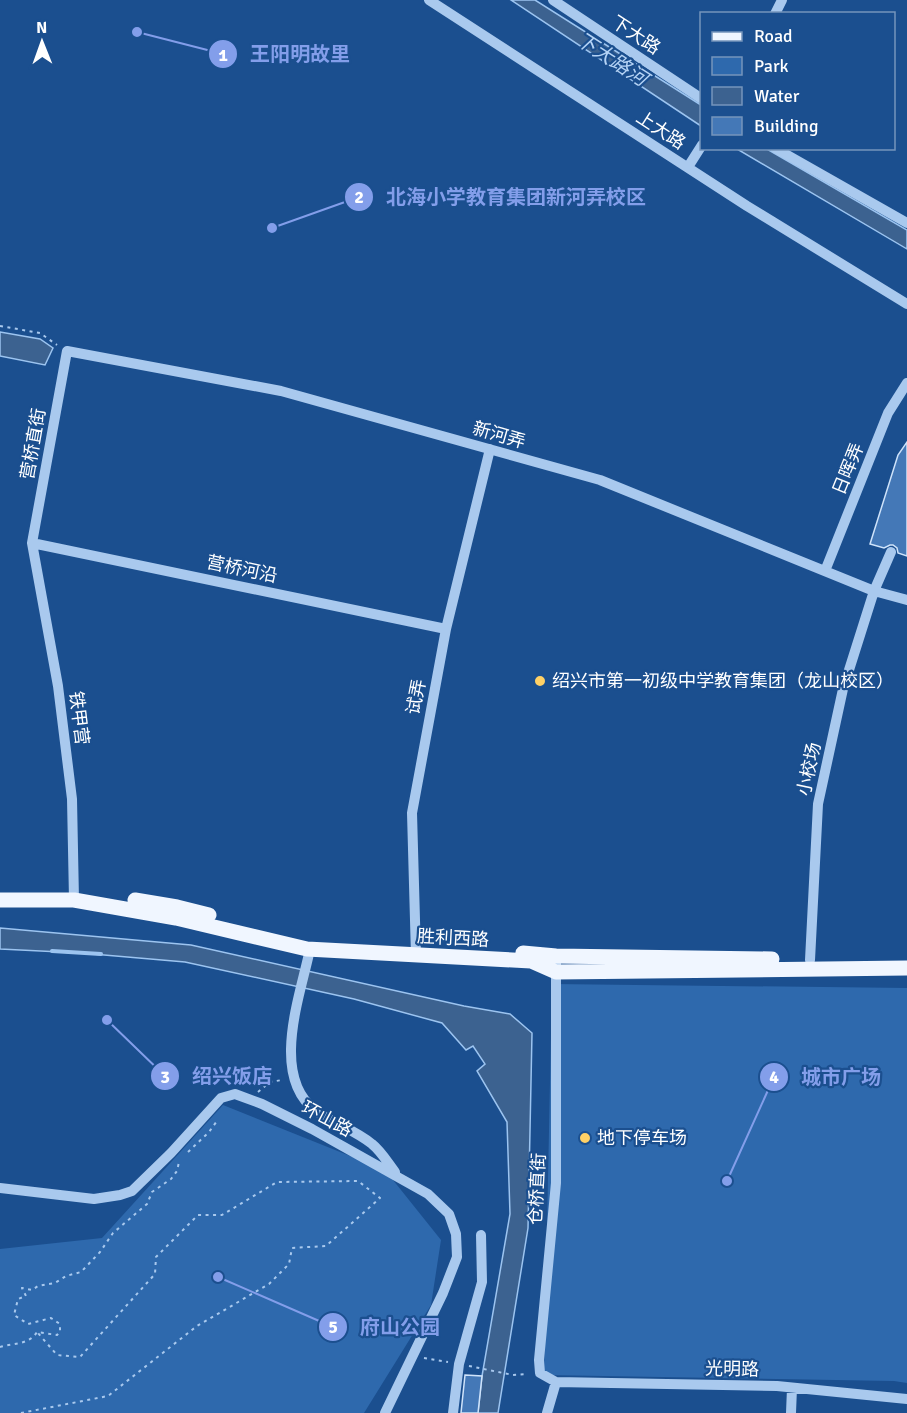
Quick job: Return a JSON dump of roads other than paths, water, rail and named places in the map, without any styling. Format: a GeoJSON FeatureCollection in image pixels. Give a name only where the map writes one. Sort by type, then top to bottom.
{"type":"FeatureCollection","features":[{"type":"Feature","properties":{"kind":"main road","name":"胜利西路"},"geometry":{"type":"LineString","coordinates":[[0,891],[177,907],[309,940],[531,961],[556,972],[907,968]]}},
{"type":"Feature","properties":{"kind":"main road","name":"胜利西路"},"geometry":{"type":"LineString","coordinates":[[0,900],[74,896],[310,949],[810,960],[907,958]]}},
{"type":"Feature","properties":{"kind":"street","name":"上大路"},"geometry":{"type":"LineString","coordinates":[[429,0],[687,167],[907,303]]}},
{"type":"Feature","properties":{"kind":"street","name":"下大路"},"geometry":{"type":"LineString","coordinates":[[553,0],[700,98]]}},
{"type":"Feature","properties":{"kind":"street"},"geometry":{"type":"LineString","coordinates":[[687,167],[700,148]]}},
{"type":"Feature","properties":{"kind":"street"},"geometry":{"type":"LineString","coordinates":[[779,150],[907,223]]}},
{"type":"Feature","properties":{"kind":"street","name":"新河弄"},"geometry":{"type":"LineString","coordinates":[[67,351],[281,391],[600,480],[874,591],[907,600]]}},
{"type":"Feature","properties":{"kind":"street","name":"营桥直街"},"geometry":{"type":"LineString","coordinates":[[32,543],[67,351]]}},
{"type":"Feature","properties":{"kind":"street","name":"日晖弄"},"geometry":{"type":"LineString","coordinates":[[825,571],[888,414],[907,382]]}},
{"type":"Feature","properties":{"kind":"street","name":"试弄"},"geometry":{"type":"LineString","coordinates":[[415,951],[412,813],[446,629],[490,449]]}},
{"type":"Feature","properties":{"kind":"street","name":"营桥河沿"},"geometry":{"type":"LineString","coordinates":[[32,543],[446,629]]}},
{"type":"Feature","properties":{"kind":"street","name":"铁甲营"},"geometry":{"type":"LineString","coordinates":[[32,543],[58,686],[72,799],[74,896]]}},
{"type":"Feature","properties":{"kind":"street","name":"小校场"},"geometry":{"type":"LineString","coordinates":[[810,960],[818,804],[843,689],[874,591],[891,552]]}},
{"type":"Feature","properties":{"kind":"street"},"geometry":{"type":"LineString","coordinates":[[310,949],[292,1032],[293,1073],[306,1101],[315,1110],[372,1144],[400,1178]]}},
{"type":"Feature","properties":{"kind":"street","name":"仓桥直街"},"geometry":{"type":"LineString","coordinates":[[556,956],[556,1183],[539,1360],[540,1373],[556,1382]]}},
{"type":"Feature","properties":{"kind":"street","name":"环山路"},"geometry":{"type":"LineString","coordinates":[[0,1188],[94,1199],[132,1191],[171,1153],[221,1098],[235,1094],[262,1104],[312,1129],[428,1194],[450,1215],[456,1234],[457,1257],[443,1293],[385,1413]]}},
{"type":"Feature","properties":{"kind":"street"},"geometry":{"type":"LineString","coordinates":[[453,1413],[459,1364],[483,1282],[482,1235]]}},
{"type":"Feature","properties":{"kind":"street"},"geometry":{"type":"LineString","coordinates":[[547,1413],[556,1382]]}},
{"type":"Feature","properties":{"kind":"street","name":"光明路"},"geometry":{"type":"LineString","coordinates":[[556,1382],[792,1388],[907,1399]]}},
{"type":"Feature","properties":{"kind":"street"},"geometry":{"type":"LineString","coordinates":[[791,1413],[792,1388]]}},
{"type":"Feature","properties":{"kind":"water","name":"下大路河"},"geometry":{"type":"Polygon","coordinates":[[[511,0],[535,0],[700,104],[700,125],[511,0]]]}},
{"type":"Feature","properties":{"kind":"water"},"geometry":{"type":"Polygon","coordinates":[[[739,150],[769,150],[907,230],[907,249],[739,150]]]}},
{"type":"Feature","properties":{"kind":"water"},"geometry":{"type":"Polygon","coordinates":[[[0,332],[40,339],[53,348],[45,365],[0,356],[0,332]]]}},
{"type":"Feature","properties":{"kind":"water"},"geometry":{"type":"Polygon","coordinates":[[[0,928],[191,945],[464,1006],[510,1014],[532,1033],[528,1228],[498,1413],[478,1413],[482,1376],[510,1214],[507,1122],[477,1071],[485,1064],[473,1046],[466,1050],[442,1023],[354,999],[185,962],[0,949],[0,928]]]}},
{"type":"Feature","properties":{"kind":"waterway"},"geometry":{"type":"LineString","coordinates":[[52,951],[101,954]]}},
{"type":"Feature","properties":{"kind":"place","name":"王阳明故里"},"geometry":{"type":"Point","coordinates":[137,32]}},
{"type":"Feature","properties":{"kind":"place","name":"北海小学教育集团新河弄校区"},"geometry":{"type":"Point","coordinates":[272,228]}},
{"type":"Feature","properties":{"kind":"place","name":"绍兴市第一初级中学教育集团（龙山校区）"},"geometry":{"type":"Point","coordinates":[540,681]}},
{"type":"Feature","properties":{"kind":"place","name":"绍兴饭店"},"geometry":{"type":"Point","coordinates":[107,1020]}},
{"type":"Feature","properties":{"kind":"place","name":"地下停车场"},"geometry":{"type":"Point","coordinates":[585,1138]}},
{"type":"Feature","properties":{"kind":"place","name":"城市广场"},"geometry":{"type":"Point","coordinates":[727,1181]}},
{"type":"Feature","properties":{"kind":"place","name":"府山公园"},"geometry":{"type":"Point","coordinates":[218,1277]}}]}
